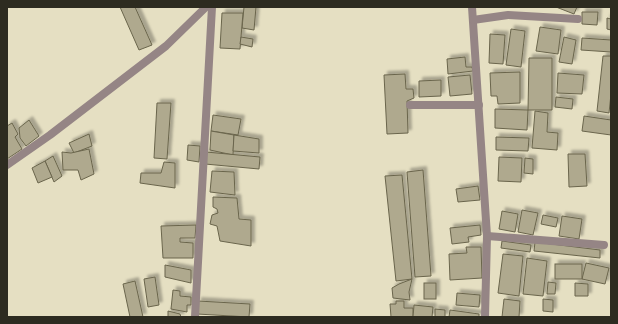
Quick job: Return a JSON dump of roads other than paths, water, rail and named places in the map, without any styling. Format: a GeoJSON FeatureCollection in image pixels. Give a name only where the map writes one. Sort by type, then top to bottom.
{"type":"FeatureCollection","features":[{"type":"Feature","properties":{"kind":"street"},"geometry":{"type":"LineString","coordinates":[[7,165],[56,130],[166,46],[206,7]]}},
{"type":"Feature","properties":{"kind":"street"},"geometry":{"type":"LineString","coordinates":[[195,317],[212,7]]}},
{"type":"Feature","properties":{"kind":"street"},"geometry":{"type":"LineString","coordinates":[[472,7],[487,236],[485,317]]}},
{"type":"Feature","properties":{"kind":"street"},"geometry":{"type":"LineString","coordinates":[[473,20],[508,15],[578,19]]}},
{"type":"Feature","properties":{"kind":"street"},"geometry":{"type":"LineString","coordinates":[[410,105],[479,105]]}},
{"type":"Feature","properties":{"kind":"street"},"geometry":{"type":"LineString","coordinates":[[487,236],[604,245]]}}]}
